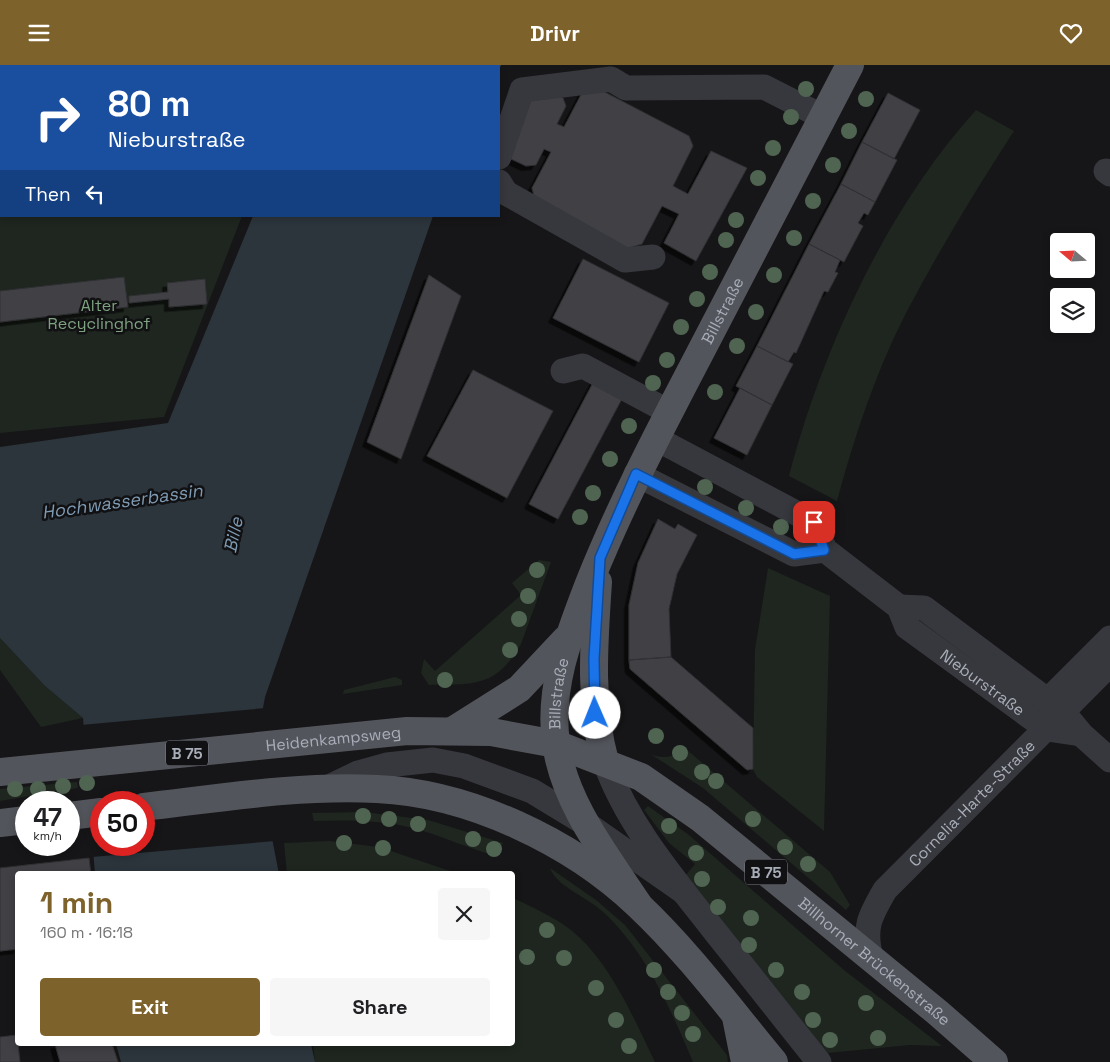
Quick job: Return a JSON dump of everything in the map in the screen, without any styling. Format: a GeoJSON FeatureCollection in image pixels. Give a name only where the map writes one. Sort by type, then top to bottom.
{"type":"FeatureCollection","features":[{"type":"Feature","properties":{"kind":"main road","name":"Billstraße"},"geometry":{"type":"LineString","coordinates":[[638,904],[588,825],[568,785],[556,743],[555,708],[557,679],[568,637],[636,474],[850,65]]}},
{"type":"Feature","properties":{"kind":"main road","name":"Billstraße"},"geometry":{"type":"LineString","coordinates":[[600,558],[594,659],[595,713],[605,761]]}},
{"type":"Feature","properties":{"kind":"main road"},"geometry":{"type":"LineString","coordinates":[[452,731],[519,689],[568,637]]}},
{"type":"Feature","properties":{"kind":"main road","name":"Heidenkampsweg"},"geometry":{"type":"LineString","coordinates":[[0,772],[407,731],[491,732],[556,743],[641,777],[658,789]]}},
{"type":"Feature","properties":{"kind":"main road"},"geometry":{"type":"LineString","coordinates":[[155,806],[294,790],[327,788],[378,789],[417,793],[456,802],[508,821],[571,854],[595,870],[638,904],[676,943],[774,1062]]}},
{"type":"Feature","properties":{"kind":"main road","name":"Billhorner Brückenstraße"},"geometry":{"type":"LineString","coordinates":[[658,789],[700,818],[994,1062]]}},
{"type":"Feature","properties":{"kind":"main road"},"geometry":{"type":"LineString","coordinates":[[0,823],[15,821]]}},
{"type":"Feature","properties":{"kind":"main road"},"geometry":{"type":"LineString","coordinates":[[736,1016],[745,1062]]}},
{"type":"Feature","properties":{"kind":"street"},"geometry":{"type":"LineString","coordinates":[[500,154],[522,91],[611,79],[626,88],[764,87],[823,117]]}},
{"type":"Feature","properties":{"kind":"street"},"geometry":{"type":"LineString","coordinates":[[500,184],[506,193],[625,260],[653,257]]}},
{"type":"Feature","properties":{"kind":"street"},"geometry":{"type":"LineString","coordinates":[[563,371],[583,367],[669,412]]}},
{"type":"Feature","properties":{"kind":"street"},"geometry":{"type":"LineString","coordinates":[[636,474],[794,554],[824,550],[814,522],[655,438]]}},
{"type":"Feature","properties":{"kind":"street","name":"Nieburstraße"},"geometry":{"type":"LineString","coordinates":[[824,550],[899,607],[907,627],[1053,713],[1110,759]]}},
{"type":"Feature","properties":{"kind":"street","name":"Cornelia-Harte-Straße"},"geometry":{"type":"LineString","coordinates":[[871,958],[867,925],[871,913],[885,890],[1053,713],[1110,638]]}},
{"type":"Feature","properties":{"kind":"street","name":"Cornelia-Harte-Straße"},"geometry":{"type":"LineString","coordinates":[[1053,713],[1110,665]]}},
{"type":"Feature","properties":{"kind":"street"},"geometry":{"type":"LineString","coordinates":[[327,788],[358,773],[387,765],[423,760],[447,762],[496,776],[532,791],[588,825],[684,892]]}},
{"type":"Feature","properties":{"kind":"street"},"geometry":{"type":"LineString","coordinates":[[605,761],[615,788],[631,817],[684,892],[820,1062]]}},
{"type":"Feature","properties":{"kind":"green space"},"geometry":{"type":"Polygon","coordinates":[[[976,110],[1014,131],[944,245],[894,337],[866,407],[837,501],[789,476],[820,379],[839,331],[886,236],[914,191],[944,149],[976,110]]]}},
{"type":"Feature","properties":{"kind":"green space","name":"Alter Recyclinghof"},"geometry":{"type":"Polygon","coordinates":[[[0,217],[242,217],[164,417],[0,433],[0,217]]]}},
{"type":"Feature","properties":{"kind":"green space"},"geometry":{"type":"Polygon","coordinates":[[[539,560],[551,562],[521,644],[512,658],[493,676],[482,681],[429,685],[421,673],[424,659],[435,671],[521,595],[512,583],[539,560]]]}},
{"type":"Feature","properties":{"kind":"green space"},"geometry":{"type":"Polygon","coordinates":[[[768,568],[830,596],[824,831],[757,777],[753,769],[755,650],[768,568]]]}},
{"type":"Feature","properties":{"kind":"green space"},"geometry":{"type":"Polygon","coordinates":[[[0,638],[45,686],[83,718],[41,727],[0,670],[0,638]]]}},
{"type":"Feature","properties":{"kind":"green space"},"geometry":{"type":"Polygon","coordinates":[[[395,677],[402,680],[402,685],[343,694],[344,690],[395,677]]]}},
{"type":"Feature","properties":{"kind":"green space"},"geometry":{"type":"Polygon","coordinates":[[[686,749],[830,872],[850,905],[846,910],[703,788],[652,755],[669,757],[686,749]]]}},
{"type":"Feature","properties":{"kind":"green space"},"geometry":{"type":"Polygon","coordinates":[[[77,782],[78,788],[60,791],[15,791],[15,798],[0,801],[0,789],[77,782]]]}},
{"type":"Feature","properties":{"kind":"green space"},"geometry":{"type":"Polygon","coordinates":[[[648,806],[689,835],[844,970],[942,1046],[910,1045],[828,1053],[789,1010],[685,876],[695,864],[669,843],[644,810],[648,806]]]}},
{"type":"Feature","properties":{"kind":"green space"},"geometry":{"type":"Polygon","coordinates":[[[364,812],[428,820],[503,843],[497,856],[417,829],[366,821],[314,821],[312,813],[364,812]]]}},
{"type":"Feature","properties":{"kind":"green space"},"geometry":{"type":"Polygon","coordinates":[[[329,841],[379,847],[450,871],[287,871],[284,843],[329,841]]]}},
{"type":"Feature","properties":{"kind":"green space"},"geometry":{"type":"Polygon","coordinates":[[[550,868],[596,900],[625,925],[727,1055],[728,1062],[693,1062],[666,1001],[632,944],[602,911],[565,886],[553,874],[550,868]]]}},
{"type":"Feature","properties":{"kind":"green space"},"geometry":{"type":"Polygon","coordinates":[[[515,899],[564,925],[591,950],[613,980],[655,1062],[315,1062],[313,1046],[515,1046],[515,899]]]}},
{"type":"Feature","properties":{"kind":"water"},"geometry":{"type":"Polygon","coordinates":[[[253,217],[433,217],[265,697],[255,751],[278,871],[95,871],[94,856],[155,856],[155,791],[90,791],[90,809],[83,718],[45,686],[0,638],[0,447],[168,423],[253,217]]]}},
{"type":"Feature","properties":{"kind":"water"},"geometry":{"type":"Polygon","coordinates":[[[117,1046],[311,1046],[315,1062],[121,1062],[117,1046]]]}},
{"type":"Feature","properties":{"kind":"pier"},"geometry":{"type":"Polygon","coordinates":[[[266,708],[257,751],[275,841],[155,851],[155,791],[90,791],[90,833],[81,725],[266,708]]]}},
{"type":"Feature","properties":{"kind":"building"},"geometry":{"type":"Polygon","coordinates":[[[593,86],[689,136],[693,146],[673,186],[688,194],[711,151],[747,168],[696,261],[664,243],[679,214],[662,206],[642,244],[628,248],[535,199],[532,188],[551,152],[544,149],[536,165],[526,166],[509,158],[535,90],[545,89],[563,98],[566,106],[557,124],[564,127],[584,89],[593,86]]]}},
{"type":"Feature","properties":{"kind":"building"},"geometry":{"type":"Polygon","coordinates":[[[888,93],[920,110],[894,159],[862,142],[888,93]]]}},
{"type":"Feature","properties":{"kind":"building"},"geometry":{"type":"Polygon","coordinates":[[[862,142],[897,160],[875,202],[841,184],[862,142]]]}},
{"type":"Feature","properties":{"kind":"building"},"geometry":{"type":"Polygon","coordinates":[[[841,184],[875,202],[868,215],[864,213],[858,223],[863,226],[844,262],[809,244],[841,184]]]}},
{"type":"Feature","properties":{"kind":"building"},"geometry":{"type":"Polygon","coordinates":[[[809,244],[840,260],[835,272],[838,273],[828,292],[824,291],[796,353],[794,352],[788,362],[757,346],[809,244]]]}},
{"type":"Feature","properties":{"kind":"building"},"geometry":{"type":"Polygon","coordinates":[[[583,259],[669,303],[639,362],[553,318],[583,259]]]}},
{"type":"Feature","properties":{"kind":"building"},"geometry":{"type":"Polygon","coordinates":[[[429,275],[461,296],[401,459],[367,442],[429,275]]]}},
{"type":"Feature","properties":{"kind":"building"},"geometry":{"type":"Polygon","coordinates":[[[124,277],[128,307],[0,322],[0,291],[124,277]]]}},
{"type":"Feature","properties":{"kind":"building"},"geometry":{"type":"Polygon","coordinates":[[[205,279],[207,304],[169,307],[169,299],[129,303],[129,296],[168,292],[167,283],[205,279]]]}},
{"type":"Feature","properties":{"kind":"building"},"geometry":{"type":"Polygon","coordinates":[[[757,346],[793,364],[772,405],[736,386],[757,346]]]}},
{"type":"Feature","properties":{"kind":"building"},"geometry":{"type":"Polygon","coordinates":[[[473,370],[553,411],[507,498],[427,456],[473,370]]]}},
{"type":"Feature","properties":{"kind":"building"},"geometry":{"type":"Polygon","coordinates":[[[595,379],[624,395],[558,519],[529,504],[595,379]]]}},
{"type":"Feature","properties":{"kind":"building"},"geometry":{"type":"Polygon","coordinates":[[[740,388],[772,405],[747,455],[714,438],[740,388]]]}},
{"type":"Feature","properties":{"kind":"building"},"geometry":{"type":"Polygon","coordinates":[[[658,519],[675,529],[678,524],[697,535],[677,574],[669,609],[671,657],[629,660],[629,605],[638,563],[658,519]]]}},
{"type":"Feature","properties":{"kind":"building"},"geometry":{"type":"Polygon","coordinates":[[[671,657],[753,728],[753,769],[747,770],[630,669],[629,660],[671,657]]]}},
{"type":"Feature","properties":{"kind":"building"},"geometry":{"type":"Polygon","coordinates":[[[89,858],[91,871],[15,871],[15,949],[0,951],[0,868],[89,858]]]}},
{"type":"Feature","properties":{"kind":"building"},"geometry":{"type":"Polygon","coordinates":[[[15,1035],[15,1046],[18,1046],[20,1062],[0,1062],[0,1037],[15,1035]]]}},
{"type":"Feature","properties":{"kind":"building"},"geometry":{"type":"Polygon","coordinates":[[[56,1046],[113,1046],[118,1062],[60,1062],[56,1046]]]}},
{"type":"Feature","properties":{"kind":"route"},"geometry":{"type":"LineString","coordinates":[[595,713],[594,659],[600,558],[636,474],[794,554],[824,550],[814,522]]}},
{"type":"Feature","properties":{"kind":"water label","name":"Hochwasserbassin"},"geometry":{"type":"Point","coordinates":[122,501]}},
{"type":"Feature","properties":{"kind":"water label","name":"Bille"},"geometry":{"type":"Point","coordinates":[233,535]}}]}
